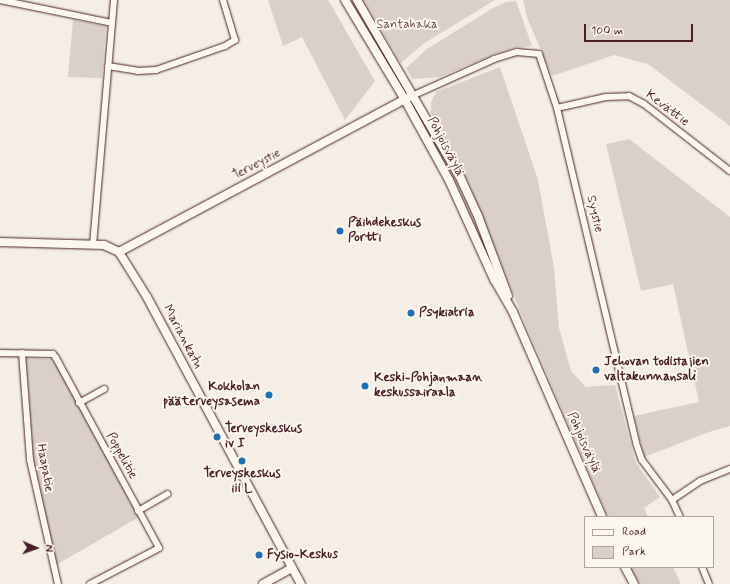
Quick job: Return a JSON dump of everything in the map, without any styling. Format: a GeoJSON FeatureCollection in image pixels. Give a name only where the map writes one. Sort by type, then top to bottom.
{"type":"FeatureCollection","features":[{"type":"Feature","properties":{"kind":"main road","name":"Pohjoisväylä"},"geometry":{"type":"LineString","coordinates":[[344,0],[405,100],[449,180],[494,279],[512,312]]}},
{"type":"Feature","properties":{"kind":"main road","name":"Pohjoisväylä"},"geometry":{"type":"LineString","coordinates":[[357,0],[446,149],[478,216],[512,312],[602,516]]}},
{"type":"Feature","properties":{"kind":"main road","name":"Terveystie"},"geometry":{"type":"LineString","coordinates":[[119,252],[414,95]]}},
{"type":"Feature","properties":{"kind":"main road"},"geometry":{"type":"LineString","coordinates":[[0,242],[110,246],[119,252]]}},
{"type":"Feature","properties":{"kind":"main road","name":"Mariankatu"},"geometry":{"type":"LineString","coordinates":[[119,252],[147,297],[292,568],[299,584]]}},
{"type":"Feature","properties":{"kind":"main road"},"geometry":{"type":"LineString","coordinates":[[263,584],[292,568]]}},
{"type":"Feature","properties":{"kind":"main road"},"geometry":{"type":"LineString","coordinates":[[624,568],[629,584]]}},
{"type":"Feature","properties":{"kind":"main road"},"geometry":{"type":"LineString","coordinates":[[625,568],[634,584]]}},
{"type":"Feature","properties":{"kind":"street"},"geometry":{"type":"LineString","coordinates":[[0,0],[112,23]]}},
{"type":"Feature","properties":{"kind":"street"},"geometry":{"type":"LineString","coordinates":[[93,245],[114,0]]}},
{"type":"Feature","properties":{"kind":"street"},"geometry":{"type":"LineString","coordinates":[[108,66],[138,71],[156,70],[225,46],[235,40],[223,0]]}},
{"type":"Feature","properties":{"kind":"street","name":"Syystie"},"geometry":{"type":"LineString","coordinates":[[414,95],[494,59],[528,52],[539,54],[557,108],[636,443],[642,460],[672,500],[680,516]]}},
{"type":"Feature","properties":{"kind":"street","name":"Kevättie"},"geometry":{"type":"LineString","coordinates":[[557,108],[606,97],[629,96],[644,104],[730,171]]}},
{"type":"Feature","properties":{"kind":"street","name":"Poppelitie"},"geometry":{"type":"LineString","coordinates":[[0,353],[52,354],[159,548],[90,584]]}},
{"type":"Feature","properties":{"kind":"street","name":"Haapatie"},"geometry":{"type":"LineString","coordinates":[[22,353],[30,460],[58,584]]}},
{"type":"Feature","properties":{"kind":"street"},"geometry":{"type":"LineString","coordinates":[[79,403],[104,389]]}},
{"type":"Feature","properties":{"kind":"street"},"geometry":{"type":"LineString","coordinates":[[672,500],[700,481],[730,469]]}},
{"type":"Feature","properties":{"kind":"street"},"geometry":{"type":"LineString","coordinates":[[138,511],[168,494]]}},
{"type":"Feature","properties":{"kind":"street"},"geometry":{"type":"LineString","coordinates":[[702,568],[709,584]]}},
{"type":"Feature","properties":{"kind":"green space"},"geometry":{"type":"Polygon","coordinates":[[[268,0],[328,0],[375,81],[345,120],[302,37],[283,46],[268,0]]]}},
{"type":"Feature","properties":{"kind":"green space","name":"Santahaka"},"geometry":{"type":"Polygon","coordinates":[[[363,0],[495,0],[423,44],[401,63],[363,0]]]}},
{"type":"Feature","properties":{"kind":"green space"},"geometry":{"type":"Polygon","coordinates":[[[523,0],[730,0],[730,126],[648,64],[614,55],[552,76],[528,20],[523,0]]]}},
{"type":"Feature","properties":{"kind":"green space"},"geometry":{"type":"Polygon","coordinates":[[[516,1],[532,46],[515,48],[492,55],[440,77],[412,79],[406,68],[427,49],[493,8],[506,2],[516,1]]]}},
{"type":"Feature","properties":{"kind":"green space"},"geometry":{"type":"Polygon","coordinates":[[[73,20],[106,26],[102,78],[68,77],[73,20]]]}},
{"type":"Feature","properties":{"kind":"green space"},"geometry":{"type":"Polygon","coordinates":[[[500,67],[538,180],[554,268],[559,328],[571,371],[586,387],[615,385],[636,463],[660,497],[644,508],[648,516],[608,516],[524,321],[469,183],[431,114],[431,102],[436,92],[500,67]]]}},
{"type":"Feature","properties":{"kind":"green space"},"geometry":{"type":"Polygon","coordinates":[[[629,139],[730,217],[730,426],[709,432],[644,457],[634,416],[699,402],[673,284],[641,291],[606,144],[629,139]]]}},
{"type":"Feature","properties":{"kind":"green space"},"geometry":{"type":"Polygon","coordinates":[[[26,358],[51,359],[57,366],[139,517],[56,565],[33,456],[26,358]]]}},
{"type":"Feature","properties":{"kind":"green space"},"geometry":{"type":"Polygon","coordinates":[[[631,568],[673,568],[681,584],[639,584],[631,568]]]}},
{"type":"Feature","properties":{"kind":"place","name":"Päihdekeskus Portti"},"geometry":{"type":"Point","coordinates":[340,231]}},
{"type":"Feature","properties":{"kind":"place","name":"Psykiatria"},"geometry":{"type":"Point","coordinates":[411,313]}},
{"type":"Feature","properties":{"kind":"place","name":"Jehovan todistajien valtakunnansali"},"geometry":{"type":"Point","coordinates":[596,370]}},
{"type":"Feature","properties":{"kind":"place","name":"Keski-Pohjanmaan keskussairaala"},"geometry":{"type":"Point","coordinates":[365,386]}},
{"type":"Feature","properties":{"kind":"place","name":"Kokkolan pääterveysasema"},"geometry":{"type":"Point","coordinates":[269,395]}},
{"type":"Feature","properties":{"kind":"place","name":"Terveyskeskus iv I"},"geometry":{"type":"Point","coordinates":[217,437]}},
{"type":"Feature","properties":{"kind":"place","name":"Terveyskeskus iii L"},"geometry":{"type":"Point","coordinates":[242,461]}},
{"type":"Feature","properties":{"kind":"place","name":"Fysio-Keskus"},"geometry":{"type":"Point","coordinates":[259,555]}}]}
